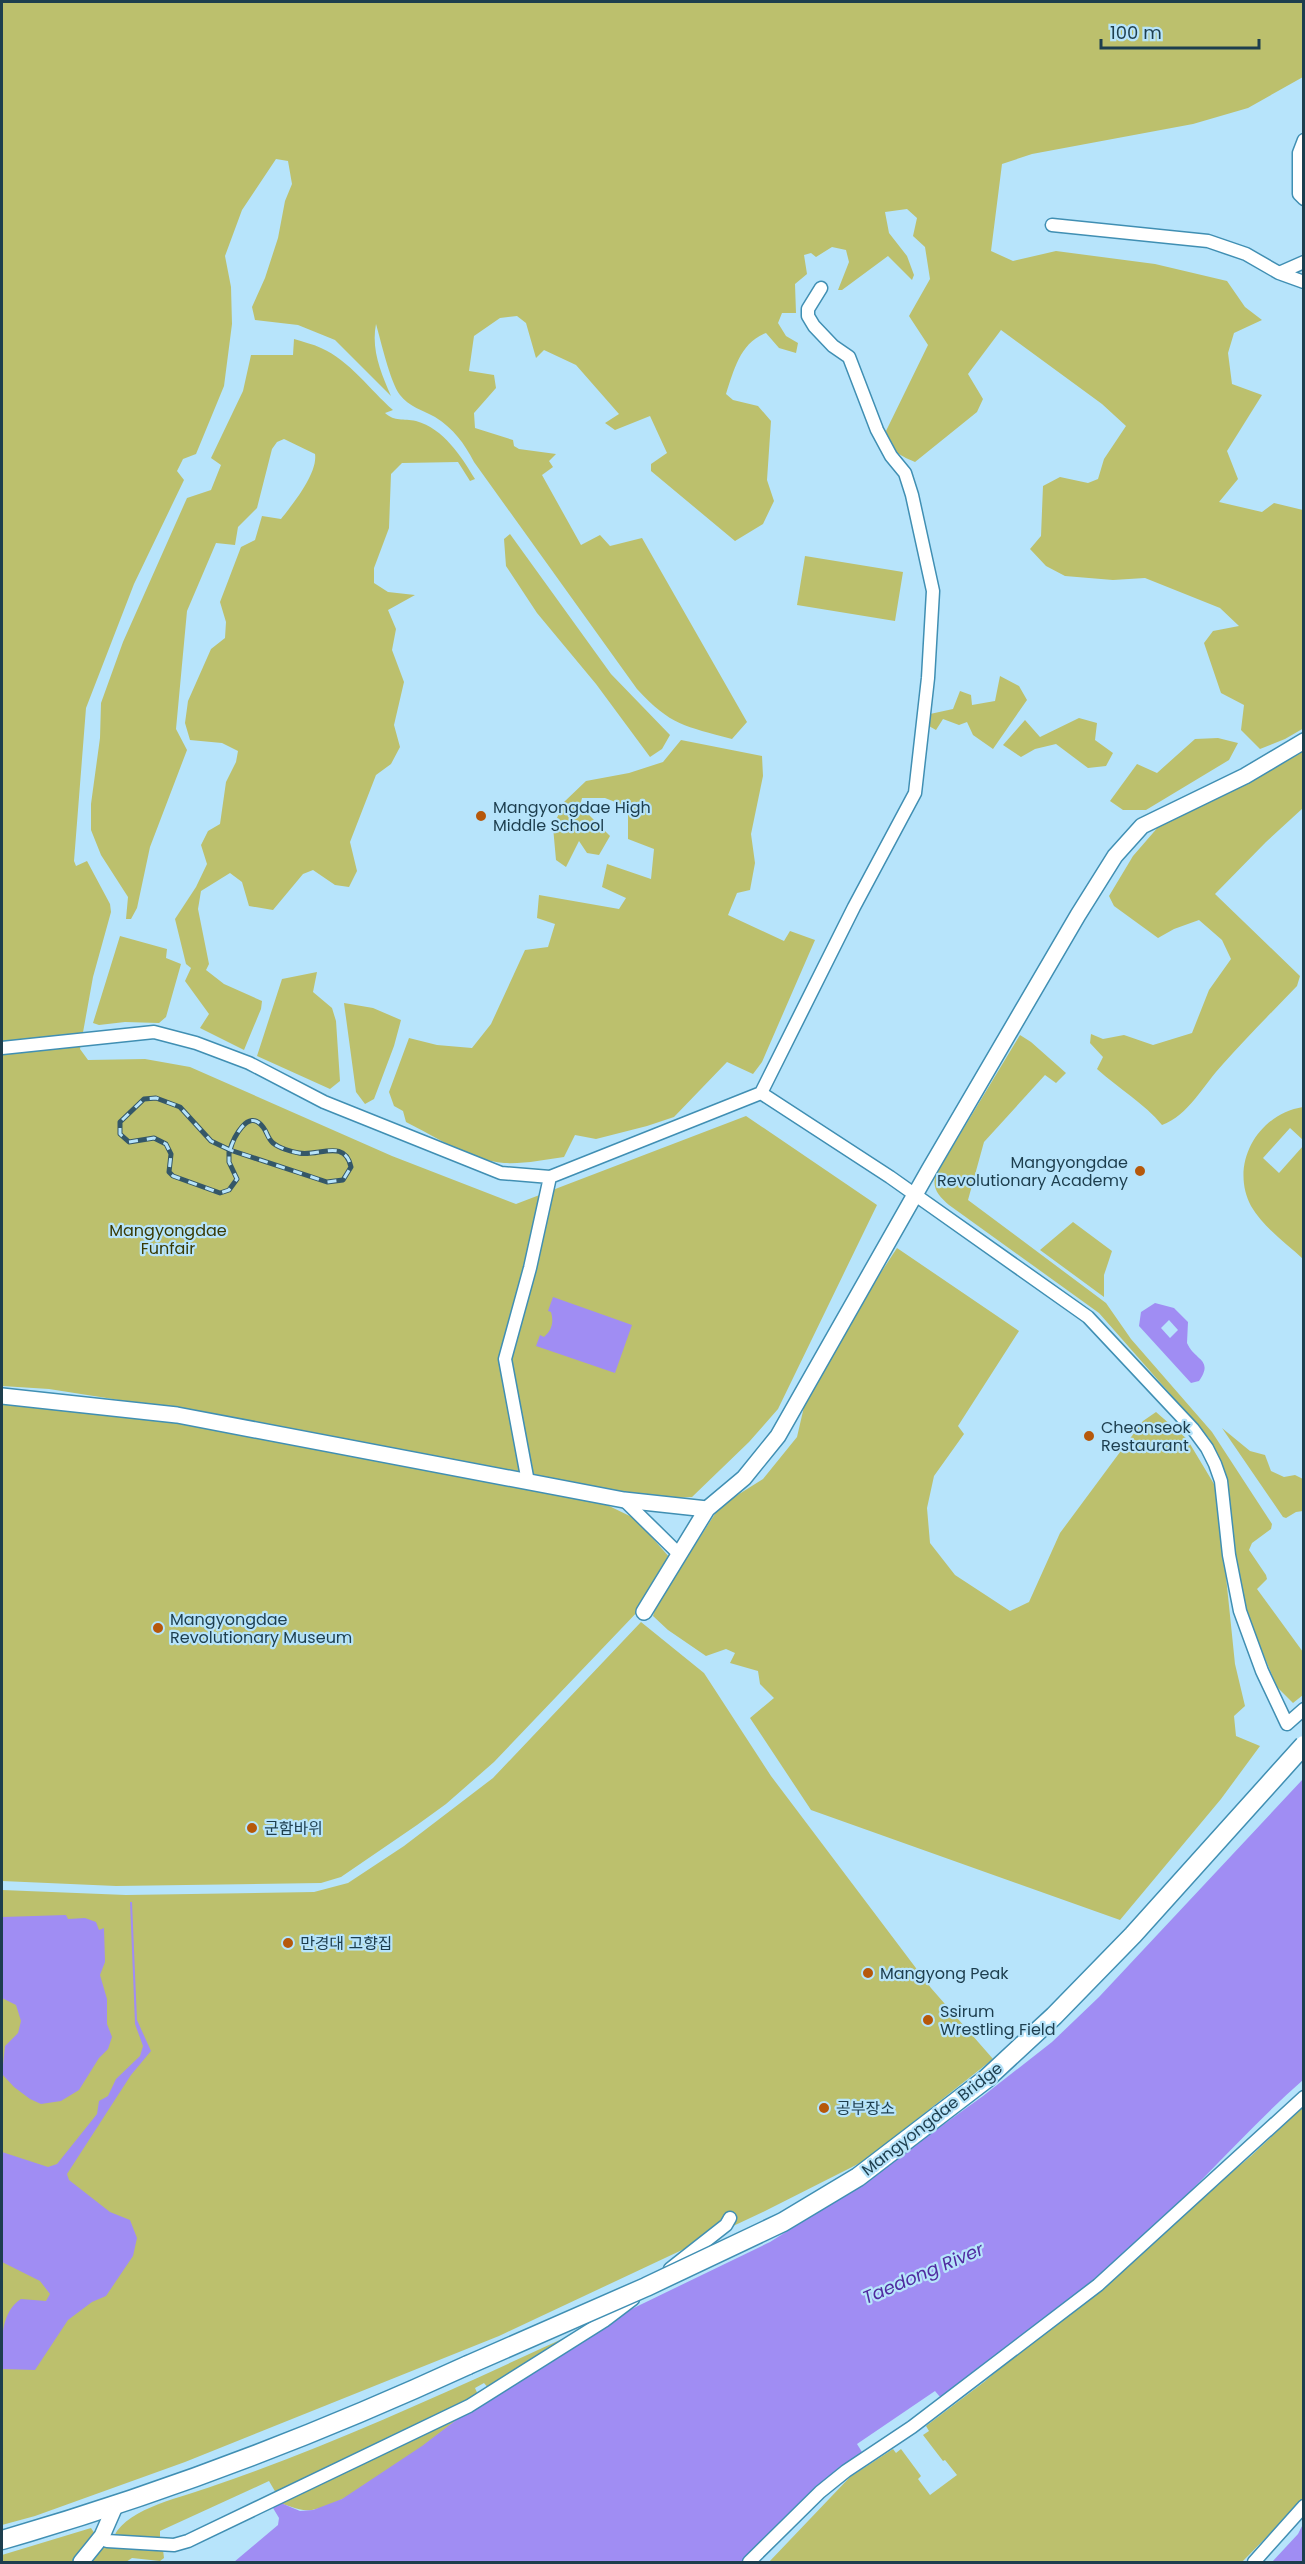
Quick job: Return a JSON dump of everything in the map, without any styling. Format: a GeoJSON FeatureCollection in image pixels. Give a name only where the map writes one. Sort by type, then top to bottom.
{"type":"FeatureCollection","features":[{"type":"Feature","properties":{"kind":"highway","name":"Mangyongdae Bridge"},"geometry":{"type":"LineString","coordinates":[[2,2540],[175,2486],[368,2411],[646,2287],[783,2222],[858,2177],[986,2079],[1053,2016],[1133,1935],[1304,1745]]}},
{"type":"Feature","properties":{"kind":"main road"},"geometry":{"type":"LineString","coordinates":[[644,1612],[655,1598],[707,1509],[744,1478],[778,1436],[914,1196],[1078,915],[1115,856],[1142,826],[1245,776],[1304,741]]}},
{"type":"Feature","properties":{"kind":"main road"},"geometry":{"type":"LineString","coordinates":[[2,1396],[177,1415],[624,1500],[707,1509]]}},
{"type":"Feature","properties":{"kind":"main road"},"geometry":{"type":"LineString","coordinates":[[81,2562],[102,2536],[116,2504]]}},
{"type":"Feature","properties":{"kind":"street"},"geometry":{"type":"LineString","coordinates":[[1304,140],[1299,153],[1299,194],[1304,200]]}},
{"type":"Feature","properties":{"kind":"street"},"geometry":{"type":"LineString","coordinates":[[1052,225],[1208,241],[1246,254],[1279,273],[1304,282]]}},
{"type":"Feature","properties":{"kind":"street"},"geometry":{"type":"LineString","coordinates":[[1279,273],[1304,262]]}},
{"type":"Feature","properties":{"kind":"street"},"geometry":{"type":"LineString","coordinates":[[2,1048],[154,1032],[196,1042],[249,1063],[324,1102],[501,1173],[550,1177],[761,1093],[844,927],[915,793],[919,771],[933,591],[905,473],[891,456],[877,430],[849,357],[833,346],[808,316],[808,309],[821,288]]}},
{"type":"Feature","properties":{"kind":"street"},"geometry":{"type":"LineString","coordinates":[[761,1093],[890,1177],[1089,1317],[1207,1448],[1221,1481],[1229,1555],[1240,1611],[1249,1640],[1277,1707],[1287,1724],[1304,1708]]}},
{"type":"Feature","properties":{"kind":"street"},"geometry":{"type":"LineString","coordinates":[[528,1482],[506,1359],[530,1268],[550,1177]]}},
{"type":"Feature","properties":{"kind":"street"},"geometry":{"type":"LineString","coordinates":[[624,1500],[679,1554]]}},
{"type":"Feature","properties":{"kind":"street"},"geometry":{"type":"LineString","coordinates":[[750,2562],[820,2492],[846,2471],[912,2427],[1098,2285],[1210,2180],[1304,2097]]}},
{"type":"Feature","properties":{"kind":"street"},"geometry":{"type":"LineString","coordinates":[[102,2536],[107,2541],[174,2545],[188,2541],[469,2406],[604,2321],[726,2225],[730,2218]]}},
{"type":"Feature","properties":{"kind":"street"},"geometry":{"type":"LineString","coordinates":[[1254,2562],[1304,2506]]}},
{"type":"Feature","properties":{"kind":"green space","name":"Mangyongdae Funfair"},"geometry":{"type":"Polygon","coordinates":[[[2,2],[1303,2],[1303,77],[1248,108],[1193,124],[1032,154],[1002,164],[991,251],[1013,261],[1056,251],[1155,264],[1227,281],[1245,307],[1262,320],[1234,333],[1228,353],[1232,384],[1262,395],[1227,451],[1238,479],[1219,502],[1262,512],[1274,503],[1303,510],[1304,728],[1260,749],[1241,730],[1244,705],[1221,693],[1204,643],[1213,631],[1239,626],[1220,608],[1145,578],[1113,580],[1065,576],[1046,566],[1030,549],[1041,536],[1043,486],[1060,477],[1088,483],[1098,479],[1104,459],[1126,426],[1102,404],[1001,330],[968,374],[983,399],[977,412],[915,462],[899,454],[892,447],[886,431],[928,345],[909,316],[930,279],[925,247],[913,236],[917,218],[907,209],[885,212],[889,233],[907,256],[914,275],[912,280],[888,256],[842,290],[838,290],[849,262],[846,250],[832,247],[816,257],[811,253],[804,255],[807,274],[795,284],[796,313],[782,313],[778,323],[786,336],[798,343],[796,353],[779,348],[766,333],[750,343],[739,358],[726,394],[733,400],[758,406],[771,421],[767,480],[774,501],[763,524],[735,541],[651,471],[651,464],[667,453],[650,416],[615,430],[605,423],[619,414],[576,365],[544,350],[536,358],[526,323],[517,316],[500,318],[474,336],[469,371],[494,375],[496,388],[474,413],[475,428],[513,440],[514,446],[519,449],[556,454],[549,461],[553,467],[542,475],[581,545],[600,535],[610,546],[642,538],[747,722],[732,739],[690,727],[670,718],[637,689],[458,437],[448,426],[412,405],[400,395],[389,371],[376,324],[376,352],[391,396],[335,340],[298,325],[255,320],[252,307],[265,278],[278,238],[285,201],[292,184],[288,161],[276,159],[242,210],[225,256],[231,287],[232,324],[224,386],[196,454],[183,459],[177,471],[184,480],[134,584],[86,708],[74,861],[76,866],[87,861],[110,904],[111,912],[93,977],[80,1049],[88,1060],[145,1059],[190,1067],[392,1156],[516,1204],[746,1116],[877,1205],[778,1409],[749,1442],[692,1497],[653,1499],[183,1410],[49,1389],[2,1386],[2,2]]]}},
{"type":"Feature","properties":{"kind":"green space"},"geometry":{"type":"Polygon","coordinates":[[[294,339],[318,347],[341,360],[393,410],[385,413],[389,416],[416,421],[435,430],[451,444],[475,479],[470,481],[458,462],[402,463],[391,474],[389,528],[374,568],[374,583],[388,592],[415,595],[388,610],[396,629],[392,650],[404,682],[394,725],[400,747],[391,764],[376,775],[350,842],[357,871],[349,887],[335,885],[313,870],[303,874],[273,910],[249,906],[242,882],[230,873],[201,891],[198,909],[209,964],[206,970],[224,984],[262,1001],[261,1009],[244,1050],[200,1028],[209,1014],[185,981],[191,968],[186,964],[175,919],[196,887],[207,864],[201,845],[208,831],[220,824],[226,782],[236,762],[238,751],[222,743],[190,740],[185,723],[188,701],[211,649],[225,638],[226,622],[220,602],[241,547],[255,540],[262,516],[281,519],[286,513],[309,479],[315,462],[315,454],[284,439],[277,442],[272,449],[257,508],[238,527],[235,545],[216,543],[187,611],[176,729],[187,750],[150,847],[137,908],[131,919],[126,919],[128,897],[101,855],[91,830],[91,804],[100,738],[101,703],[123,642],[187,498],[211,490],[221,465],[211,458],[243,391],[251,355],[293,355],[294,339]]]}},
{"type":"Feature","properties":{"kind":"green space"},"geometry":{"type":"Polygon","coordinates":[[[510,534],[611,674],[670,735],[662,749],[650,757],[596,684],[537,613],[506,566],[504,539],[510,534]]]}},
{"type":"Feature","properties":{"kind":"green space"},"geometry":{"type":"Polygon","coordinates":[[[805,556],[903,572],[895,621],[797,605],[805,556]]]}},
{"type":"Feature","properties":{"kind":"green space"},"geometry":{"type":"Polygon","coordinates":[[[1000,676],[1019,686],[1027,700],[993,749],[973,735],[967,722],[959,725],[943,719],[936,730],[927,725],[930,714],[953,709],[960,691],[971,695],[972,705],[995,701],[1000,676]]]}},
{"type":"Feature","properties":{"kind":"green space"},"geometry":{"type":"Polygon","coordinates":[[[1079,718],[1097,723],[1095,740],[1113,753],[1106,766],[1088,768],[1056,744],[1035,749],[1021,757],[1003,745],[1025,720],[1040,737],[1079,718]]]}},
{"type":"Feature","properties":{"kind":"green space"},"geometry":{"type":"Polygon","coordinates":[[[1218,738],[1238,743],[1229,760],[1146,810],[1123,810],[1110,801],[1137,764],[1157,773],[1195,739],[1218,738]]]}},
{"type":"Feature","properties":{"kind":"green space"},"geometry":{"type":"Polygon","coordinates":[[[681,740],[762,756],[763,776],[751,834],[755,863],[750,890],[737,893],[728,915],[784,941],[790,931],[815,940],[762,1062],[753,1074],[727,1062],[674,1117],[596,1139],[575,1135],[564,1157],[519,1163],[491,1161],[454,1147],[406,1122],[403,1111],[394,1106],[389,1092],[409,1038],[437,1045],[472,1048],[491,1024],[525,950],[548,947],[555,924],[537,918],[539,895],[619,909],[626,898],[602,887],[607,864],[651,879],[654,849],[628,839],[628,807],[605,798],[582,798],[580,806],[610,836],[599,855],[587,853],[579,841],[566,867],[556,860],[553,827],[564,802],[586,781],[629,773],[663,762],[681,740]]]}},
{"type":"Feature","properties":{"kind":"green space"},"geometry":{"type":"Polygon","coordinates":[[[1303,746],[1303,808],[1215,894],[1300,976],[1297,986],[1232,1054],[1188,1107],[1171,1121],[1162,1125],[1097,1069],[1103,1057],[1090,1043],[1091,1034],[1103,1039],[1124,1035],[1153,1045],[1192,1033],[1209,990],[1231,959],[1222,940],[1199,920],[1174,929],[1158,938],[1114,906],[1109,896],[1133,856],[1159,826],[1303,746]]]}},
{"type":"Feature","properties":{"kind":"green space"},"geometry":{"type":"Polygon","coordinates":[[[120,936],[167,949],[166,958],[181,964],[166,1017],[159,1023],[125,1022],[99,1025],[93,1023],[120,936]]]}},
{"type":"Feature","properties":{"kind":"green space"},"geometry":{"type":"Polygon","coordinates":[[[317,972],[313,992],[332,1008],[336,1021],[340,1081],[330,1089],[257,1056],[282,979],[317,972]]]}},
{"type":"Feature","properties":{"kind":"green space"},"geometry":{"type":"Polygon","coordinates":[[[344,1003],[373,1008],[401,1020],[374,1099],[365,1104],[356,1092],[344,1003]]]}},
{"type":"Feature","properties":{"kind":"green space"},"geometry":{"type":"Polygon","coordinates":[[[1020,1035],[1066,1073],[1056,1083],[1045,1075],[984,1142],[968,1200],[1106,1303],[1131,1339],[1212,1432],[1272,1524],[1271,1529],[1252,1543],[1249,1550],[1267,1579],[1257,1589],[1303,1652],[1303,1695],[1293,1703],[1277,1687],[1243,1606],[1225,1481],[1221,1462],[1209,1438],[1099,1313],[949,1205],[935,1188],[936,1174],[1020,1035]]]}},
{"type":"Feature","properties":{"kind":"green space"},"geometry":{"type":"Polygon","coordinates":[[[1303,1107],[1303,1140],[1290,1128],[1263,1158],[1279,1173],[1303,1146],[1303,1259],[1268,1228],[1256,1214],[1245,1190],[1244,1174],[1246,1158],[1261,1130],[1287,1112],[1303,1107]]]}},
{"type":"Feature","properties":{"kind":"green space"},"geometry":{"type":"Polygon","coordinates":[[[1073,1222],[1112,1251],[1104,1275],[1104,1297],[1040,1250],[1073,1222]]]}},
{"type":"Feature","properties":{"kind":"green space"},"geometry":{"type":"Polygon","coordinates":[[[897,1248],[1019,1331],[958,1426],[964,1434],[934,1476],[927,1508],[930,1543],[955,1575],[1010,1611],[1029,1602],[1060,1533],[1143,1421],[1156,1412],[1187,1439],[1217,1489],[1235,1664],[1245,1706],[1234,1716],[1236,1736],[1260,1746],[1221,1799],[1120,1920],[811,1810],[750,1718],[774,1698],[760,1684],[758,1671],[730,1663],[735,1653],[726,1649],[706,1656],[668,1630],[653,1616],[656,1606],[720,1506],[763,1479],[797,1437],[806,1398],[842,1332],[897,1248]]]}},
{"type":"Feature","properties":{"kind":"green space"},"geometry":{"type":"Polygon","coordinates":[[[2,1404],[149,1419],[217,1429],[605,1504],[636,1519],[670,1558],[642,1607],[494,1762],[446,1804],[341,1877],[321,1883],[116,1886],[2,1881],[2,1404]]]}},
{"type":"Feature","properties":{"kind":"green space"},"geometry":{"type":"Polygon","coordinates":[[[1222,1428],[1250,1451],[1265,1455],[1271,1471],[1284,1477],[1295,1475],[1303,1479],[1303,1511],[1286,1518],[1283,1517],[1222,1428]]]}},
{"type":"Feature","properties":{"kind":"green space"},"geometry":{"type":"Polygon","coordinates":[[[641,1622],[704,1673],[771,1776],[931,1988],[993,2059],[864,2161],[765,2211],[499,2336],[185,2462],[35,2516],[2,2525],[2,1890],[126,1895],[314,1892],[348,1883],[404,1846],[493,1778],[641,1622]]]}},
{"type":"Feature","properties":{"kind":"green space"},"geometry":{"type":"Polygon","coordinates":[[[1303,2107],[1303,2500],[1242,2562],[769,2562],[850,2477],[893,2449],[896,2453],[901,2449],[921,2476],[918,2479],[930,2495],[957,2475],[923,2435],[929,2431],[926,2426],[984,2382],[1251,2156],[1303,2107]]]}},
{"type":"Feature","properties":{"kind":"green space"},"geometry":{"type":"Polygon","coordinates":[[[582,2330],[490,2390],[484,2383],[475,2388],[479,2397],[276,2493],[269,2481],[160,2531],[160,2538],[114,2536],[121,2526],[144,2510],[307,2451],[582,2330]]]}},
{"type":"Feature","properties":{"kind":"green space"},"geometry":{"type":"Polygon","coordinates":[[[468,2411],[371,2483],[330,2505],[302,2510],[276,2503],[468,2411]]]}},
{"type":"Feature","properties":{"kind":"green space"},"geometry":{"type":"Polygon","coordinates":[[[91,2528],[95,2534],[75,2562],[2,2562],[2,2555],[91,2528]]]}},
{"type":"Feature","properties":{"kind":"green space"},"geometry":{"type":"Polygon","coordinates":[[[106,2547],[163,2550],[164,2558],[160,2561],[132,2558],[126,2562],[85,2562],[106,2547]]]}},
{"type":"Feature","properties":{"kind":"water"},"geometry":{"type":"Polygon","coordinates":[[[553,1297],[632,1325],[615,1373],[536,1346],[540,1335],[544,1337],[552,1326],[551,1312],[548,1311],[553,1297]]]}},
{"type":"Feature","properties":{"kind":"water"},"geometry":{"type":"Polygon","coordinates":[[[1155,1303],[1174,1308],[1188,1322],[1187,1343],[1205,1368],[1199,1381],[1191,1383],[1139,1326],[1141,1312],[1155,1303]],[[1169,1320],[1161,1328],[1170,1338],[1178,1330],[1169,1320]]]}},
{"type":"Feature","properties":{"kind":"water","name":"Taedong River"},"geometry":{"type":"Polygon","coordinates":[[[1303,1779],[1303,2080],[1156,2225],[1087,2285],[941,2398],[935,2391],[857,2444],[862,2452],[832,2474],[743,2562],[234,2562],[278,2525],[279,2518],[273,2508],[276,2504],[281,2503],[300,2511],[313,2510],[342,2499],[422,2446],[468,2411],[611,2319],[770,2242],[854,2189],[983,2096],[1052,2042],[1099,1997],[1303,1779]]]}},
{"type":"Feature","properties":{"kind":"water"},"geometry":{"type":"Polygon","coordinates":[[[130,1902],[132,1902],[137,2020],[151,2051],[131,2075],[67,2174],[69,2180],[110,2212],[130,2220],[137,2238],[133,2256],[106,2296],[92,2302],[68,2320],[35,2370],[2,2369],[3,2330],[9,2312],[21,2299],[46,2301],[50,2294],[40,2281],[2,2262],[2,2152],[48,2167],[57,2164],[97,2114],[99,2101],[108,2096],[116,2079],[140,2056],[143,2046],[135,2024],[130,1902]]]}},
{"type":"Feature","properties":{"kind":"water"},"geometry":{"type":"Polygon","coordinates":[[[66,1915],[68,1919],[85,1918],[96,1922],[99,1930],[104,1928],[105,1962],[100,1975],[107,1999],[107,2024],[112,2037],[108,2049],[99,2058],[79,2090],[61,2101],[41,2104],[14,2087],[2,2074],[5,2046],[18,2033],[21,2021],[16,2005],[2,1998],[2,1917],[66,1915]]]}},
{"type":"Feature","properties":{"kind":"water"},"geometry":{"type":"Polygon","coordinates":[[[1303,2524],[1303,2562],[1272,2562],[1298,2534],[1303,2524]]]}},
{"type":"Feature","properties":{"kind":"railway"},"geometry":{"type":"LineString","coordinates":[[230,1150],[211,1141],[180,1107],[156,1098],[144,1099],[120,1122],[120,1134],[129,1142],[154,1138],[166,1144],[171,1154],[169,1172],[173,1176],[220,1193],[229,1190],[237,1179],[229,1162],[229,1150],[230,1150],[234,1139],[242,1127],[252,1121],[263,1127],[271,1141],[279,1147],[306,1154],[337,1151],[348,1158],[351,1167],[343,1180],[327,1182],[230,1150]]}},
{"type":"Feature","properties":{"kind":"place","name":"Mangyongdae High Middle School"},"geometry":{"type":"Point","coordinates":[481,816]}},
{"type":"Feature","properties":{"kind":"place","name":"Mangyongdae Revolutionary Academy"},"geometry":{"type":"Point","coordinates":[1140,1171]}},
{"type":"Feature","properties":{"kind":"place","name":"Cheonseok Restaurant"},"geometry":{"type":"Point","coordinates":[1089,1436]}},
{"type":"Feature","properties":{"kind":"place","name":"Mangyongdae Revolutionary Museum"},"geometry":{"type":"Point","coordinates":[158,1628]}},
{"type":"Feature","properties":{"kind":"place","name":"군함바위"},"geometry":{"type":"Point","coordinates":[252,1828]}},
{"type":"Feature","properties":{"kind":"place","name":"만경대 고향집"},"geometry":{"type":"Point","coordinates":[288,1943]}},
{"type":"Feature","properties":{"kind":"place","name":"Mangyong Peak"},"geometry":{"type":"Point","coordinates":[868,1973]}},
{"type":"Feature","properties":{"kind":"place","name":"Ssirum Wrestling Field"},"geometry":{"type":"Point","coordinates":[928,2020]}},
{"type":"Feature","properties":{"kind":"place","name":"공부장소"},"geometry":{"type":"Point","coordinates":[824,2108]}}]}
